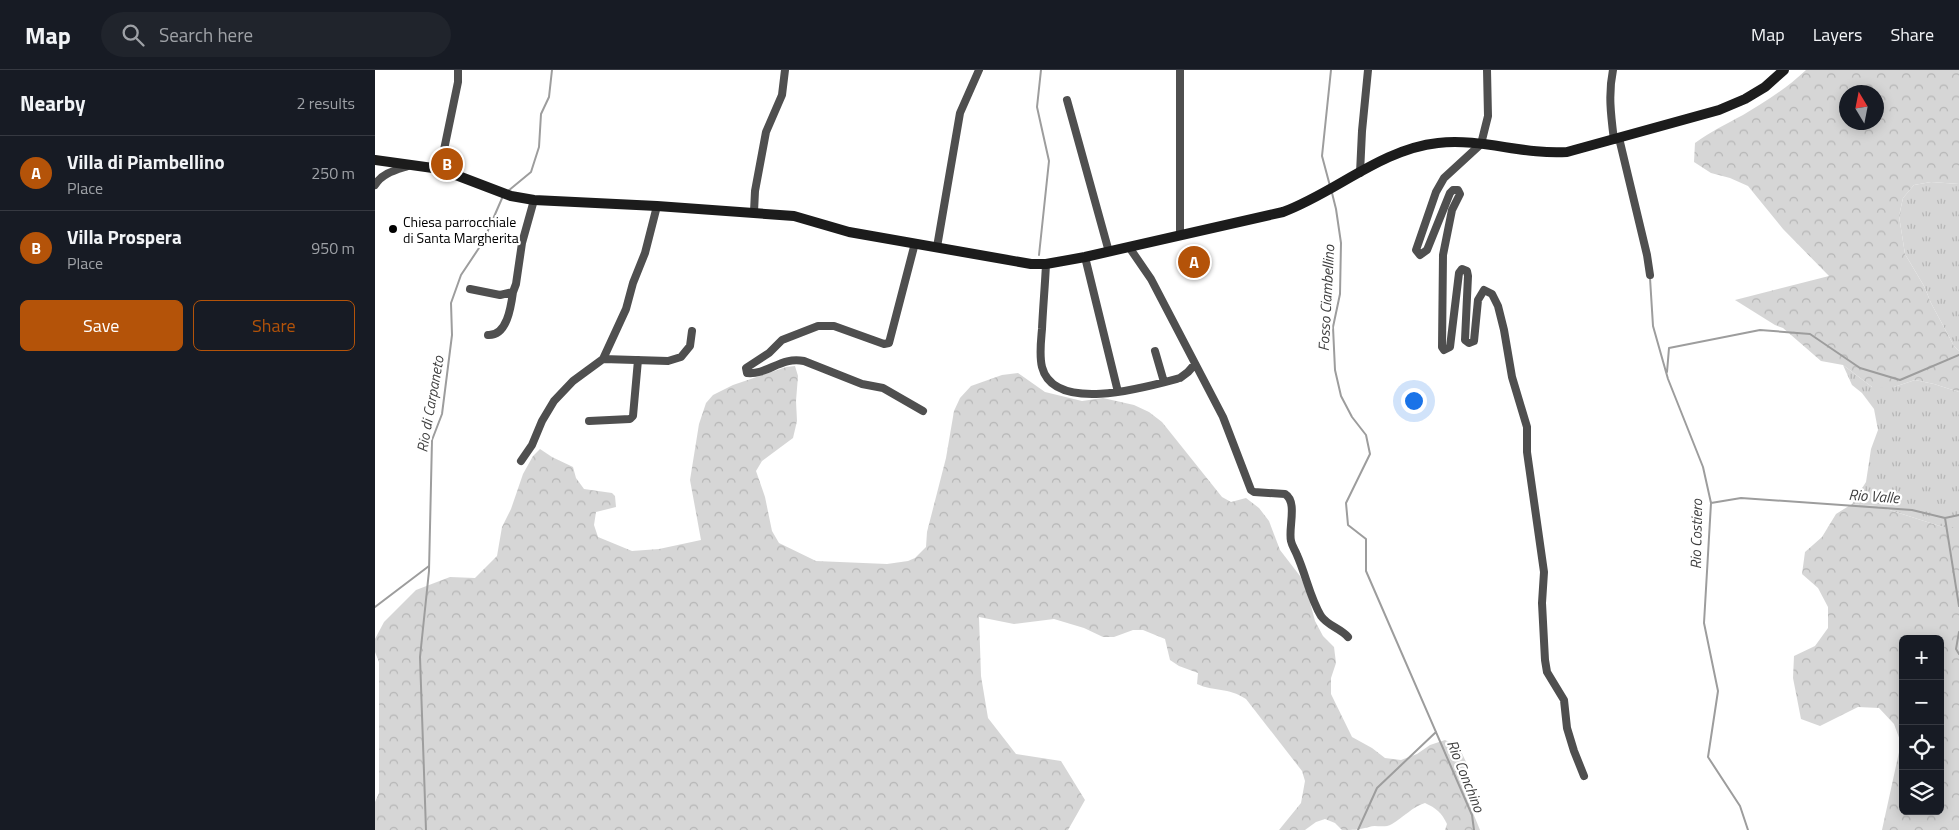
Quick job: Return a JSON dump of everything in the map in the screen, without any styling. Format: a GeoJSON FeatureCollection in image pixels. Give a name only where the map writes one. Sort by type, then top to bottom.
{"type":"FeatureCollection","features":[{"type":"Feature","properties":{"kind":"main road"},"geometry":{"type":"LineString","coordinates":[[375,160],[440,169],[498,192],[534,200],[657,206],[794,216],[849,232],[1031,264],[1046,264],[1109,252],[1283,212],[1331,190],[1384,159],[1423,146],[1455,142],[1548,153],[1567,152],[1617,139],[1726,108],[1765,87],[1784,70]]}},
{"type":"Feature","properties":{"kind":"street"},"geometry":{"type":"LineString","coordinates":[[440,169],[458,82],[458,70]]}},
{"type":"Feature","properties":{"kind":"street"},"geometry":{"type":"LineString","coordinates":[[754,212],[755,191],[766,132],[782,94],[785,70]]}},
{"type":"Feature","properties":{"kind":"street"},"geometry":{"type":"LineString","coordinates":[[937,247],[960,113],[979,70]]}},
{"type":"Feature","properties":{"kind":"street"},"geometry":{"type":"LineString","coordinates":[[1180,70],[1180,235]]}},
{"type":"Feature","properties":{"kind":"street"},"geometry":{"type":"LineString","coordinates":[[1360,173],[1368,70]]}},
{"type":"Feature","properties":{"kind":"street"},"geometry":{"type":"LineString","coordinates":[[1487,70],[1488,116],[1481,144],[1444,178],[1436,192],[1416,250],[1420,254],[1427,250],[1450,193],[1453,190],[1458,190],[1459,194],[1452,210],[1443,255],[1441,347],[1444,350],[1450,347],[1459,273],[1462,269],[1467,271],[1468,276],[1465,340],[1469,343],[1474,341],[1478,300],[1484,290],[1492,294],[1498,306],[1504,330],[1511,377],[1527,427],[1527,452],[1543,572],[1542,603],[1547,672],[1564,700],[1567,728],[1573,751],[1585,776]]}},
{"type":"Feature","properties":{"kind":"street"},"geometry":{"type":"LineString","coordinates":[[1613,70],[1610,97],[1617,139],[1647,255],[1650,275]]}},
{"type":"Feature","properties":{"kind":"street"},"geometry":{"type":"LineString","coordinates":[[1067,100],[1109,252]]}},
{"type":"Feature","properties":{"kind":"street"},"geometry":{"type":"LineString","coordinates":[[375,184],[379,178],[386,174],[412,164]]}},
{"type":"Feature","properties":{"kind":"street"},"geometry":{"type":"LineString","coordinates":[[488,335],[494,335],[502,329],[511,307],[528,218],[534,200]]}},
{"type":"Feature","properties":{"kind":"street"},"geometry":{"type":"LineString","coordinates":[[521,461],[533,445],[542,421],[554,401],[573,381],[603,359],[627,309],[633,283],[645,253],[657,206]]}},
{"type":"Feature","properties":{"kind":"street"},"geometry":{"type":"LineString","coordinates":[[915,244],[889,342],[884,344],[834,326],[818,326],[783,340],[769,353],[746,368],[747,373],[751,374],[786,360],[804,361],[862,384],[883,388],[923,410]]}},
{"type":"Feature","properties":{"kind":"street"},"geometry":{"type":"LineString","coordinates":[[1129,247],[1151,279],[1223,416],[1251,490],[1254,492],[1285,494],[1289,496],[1291,503],[1291,541],[1306,580],[1322,617],[1333,627],[1343,631],[1348,637]]}},
{"type":"Feature","properties":{"kind":"street"},"geometry":{"type":"LineString","coordinates":[[1085,257],[1118,392]]}},
{"type":"Feature","properties":{"kind":"street"},"geometry":{"type":"LineString","coordinates":[[1046,264],[1041,355],[1042,369],[1048,381],[1060,389],[1090,395],[1118,392],[1179,378],[1195,364]]}},
{"type":"Feature","properties":{"kind":"street"},"geometry":{"type":"LineString","coordinates":[[470,289],[500,295],[513,292]]}},
{"type":"Feature","properties":{"kind":"street"},"geometry":{"type":"LineString","coordinates":[[603,359],[668,361],[677,359],[690,346],[692,331]]}},
{"type":"Feature","properties":{"kind":"street"},"geometry":{"type":"LineString","coordinates":[[1155,351],[1164,382]]}},
{"type":"Feature","properties":{"kind":"street"},"geometry":{"type":"LineString","coordinates":[[589,421],[630,420],[633,416],[639,360]]}},
{"type":"Feature","properties":{"kind":"green space"},"geometry":{"type":"Polygon","coordinates":[[[1806,70],[1959,70],[1959,184],[1931,182],[1914,185],[1903,198],[1899,216],[1905,254],[1924,286],[1954,346],[1959,351],[1959,392],[1915,380],[1894,387],[1872,387],[1843,365],[1821,361],[1783,328],[1735,300],[1829,276],[1783,229],[1748,186],[1730,178],[1711,173],[1694,162],[1695,143],[1784,89],[1806,70]]]}},
{"type":"Feature","properties":{"kind":"green space"},"geometry":{"type":"Polygon","coordinates":[[[1931,182],[1959,184],[1959,351],[1954,346],[1924,286],[1905,254],[1899,216],[1903,198],[1914,185],[1931,182]]]}},
{"type":"Feature","properties":{"kind":"green space"},"geometry":{"type":"Polygon","coordinates":[[[1843,365],[1872,387],[1894,387],[1915,380],[1959,392],[1959,527],[1943,527],[1877,506],[1852,504],[1866,482],[1871,449],[1878,430],[1874,409],[1862,393],[1852,385],[1843,365]]]}},
{"type":"Feature","properties":{"kind":"green space"},"geometry":{"type":"Polygon","coordinates":[[[795,366],[798,376],[797,421],[793,438],[762,461],[756,471],[765,497],[772,531],[779,543],[816,561],[887,564],[915,558],[926,547],[927,532],[946,458],[954,411],[960,398],[971,386],[1002,375],[1018,373],[1045,392],[1082,401],[1103,398],[1134,405],[1149,412],[1162,422],[1222,497],[1231,502],[1246,498],[1259,508],[1269,521],[1280,550],[1300,576],[1307,591],[1315,621],[1323,636],[1334,647],[1336,663],[1331,678],[1331,694],[1352,737],[1385,758],[1401,760],[1417,754],[1430,745],[1445,740],[1459,747],[1466,762],[1471,808],[1480,830],[1445,830],[1447,824],[1441,814],[1425,803],[1386,826],[1342,830],[1335,823],[1325,819],[1316,822],[1305,830],[1279,830],[1301,803],[1305,781],[1302,771],[1246,699],[1227,691],[1197,684],[1198,673],[1179,666],[1170,660],[1165,639],[1143,630],[1133,630],[1114,637],[1103,637],[1084,628],[1054,619],[1014,624],[979,617],[981,676],[988,718],[1016,754],[1061,761],[1085,800],[1068,830],[375,830],[375,802],[379,793],[379,662],[375,652],[375,639],[384,622],[416,590],[450,577],[475,578],[497,556],[502,527],[511,509],[523,474],[533,456],[540,449],[573,467],[576,478],[584,489],[612,493],[615,496],[616,507],[596,512],[594,525],[598,537],[632,551],[659,549],[701,540],[690,480],[699,424],[706,403],[713,395],[733,385],[786,367],[795,366]]]}},
{"type":"Feature","properties":{"kind":"green space"},"geometry":{"type":"Polygon","coordinates":[[[1852,504],[1877,506],[1943,527],[1959,527],[1959,830],[1882,830],[1899,752],[1899,815],[1944,815],[1944,635],[1899,635],[1899,738],[1894,724],[1879,708],[1858,707],[1820,726],[1801,719],[1793,678],[1794,656],[1815,646],[1828,628],[1828,607],[1818,588],[1802,574],[1805,552],[1822,537],[1836,514],[1852,504]]]}},
{"type":"Feature","properties":{"kind":"waterway","name":"Rio di Carpaneto"},"geometry":{"type":"LineString","coordinates":[[508,191],[531,172],[539,147],[541,114],[549,97],[552,70]]}},
{"type":"Feature","properties":{"kind":"waterway"},"geometry":{"type":"LineString","coordinates":[[1039,255],[1049,161],[1037,107],[1041,70]]}},
{"type":"Feature","properties":{"kind":"waterway","name":"Fosso Ciambellino"},"geometry":{"type":"LineString","coordinates":[[1330,186],[1322,156],[1331,70]]}},
{"type":"Feature","properties":{"kind":"waterway","name":"Fosso Ciambellino"},"geometry":{"type":"LineString","coordinates":[[1332,193],[1341,243],[1340,294],[1333,327],[1335,370],[1341,396],[1352,417],[1366,435],[1370,454],[1346,503],[1348,525],[1366,539],[1366,571],[1472,815],[1474,830]]}},
{"type":"Feature","properties":{"kind":"waterway","name":"Rio di Carpaneto"},"geometry":{"type":"LineString","coordinates":[[426,830],[420,657],[429,571],[432,440],[442,414],[452,335],[451,303],[461,275],[483,242],[503,196]]}},
{"type":"Feature","properties":{"kind":"waterway","name":"Rio Costiero"},"geometry":{"type":"LineString","coordinates":[[1650,278],[1653,326],[1668,379],[1703,467],[1711,503],[1704,623],[1718,691],[1708,757],[1740,806],[1748,830]]}},
{"type":"Feature","properties":{"kind":"waterway"},"geometry":{"type":"LineString","coordinates":[[1667,372],[1669,348],[1760,330],[1810,334],[1860,368],[1900,380],[1959,355]]}},
{"type":"Feature","properties":{"kind":"waterway","name":"Rio Valle"},"geometry":{"type":"LineString","coordinates":[[1711,503],[1741,498],[1912,510],[1945,518],[1959,515]]}},
{"type":"Feature","properties":{"kind":"waterway","name":"Rio Valle"},"geometry":{"type":"LineString","coordinates":[[1945,518],[1959,606]]}},
{"type":"Feature","properties":{"kind":"waterway"},"geometry":{"type":"LineString","coordinates":[[375,607],[429,566]]}},
{"type":"Feature","properties":{"kind":"waterway","name":"Rio Valle"},"geometry":{"type":"LineString","coordinates":[[1959,632],[1956,649],[1959,654]]}},
{"type":"Feature","properties":{"kind":"waterway"},"geometry":{"type":"LineString","coordinates":[[1358,830],[1377,788],[1436,732]]}},
{"type":"Feature","properties":{"kind":"place","name":"Villa Prospera"},"geometry":{"type":"Point","coordinates":[447,164]}},
{"type":"Feature","properties":{"kind":"place","name":"Chiesa parrocchiale di Santa Margherita"},"geometry":{"type":"Point","coordinates":[393,229]}},
{"type":"Feature","properties":{"kind":"place","name":"Villa di Piambellino"},"geometry":{"type":"Point","coordinates":[1194,262]}},
{"type":"Feature","properties":{"kind":"water label","name":"Rio Conchino"},"geometry":{"type":"Point","coordinates":[1466,776]}}]}
